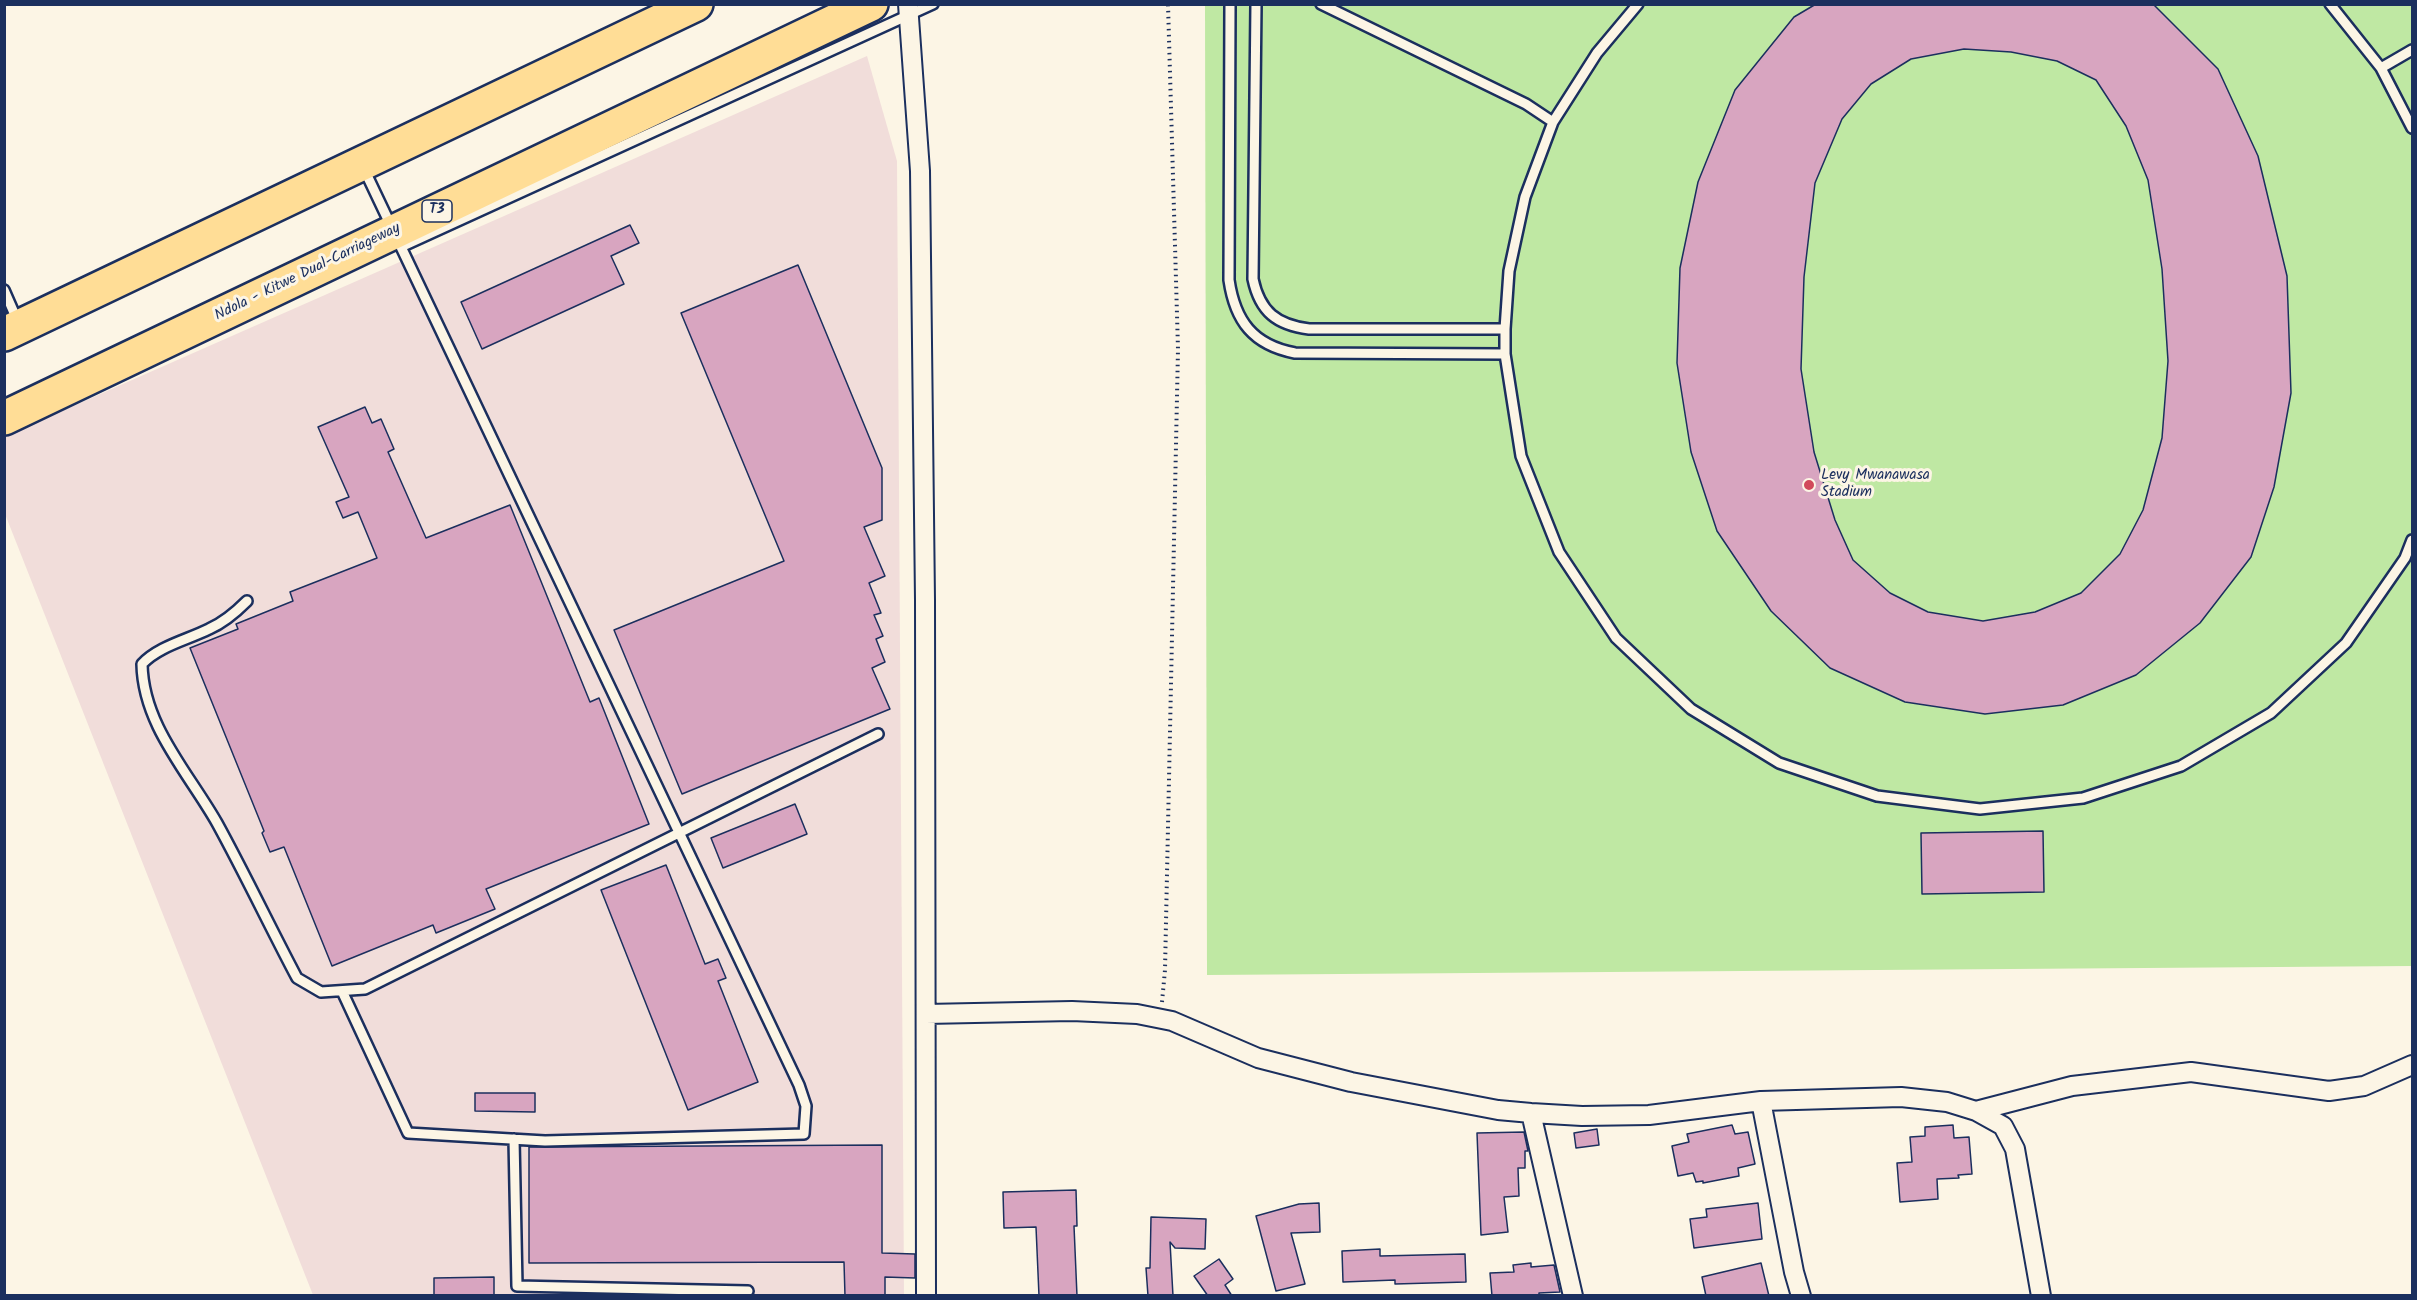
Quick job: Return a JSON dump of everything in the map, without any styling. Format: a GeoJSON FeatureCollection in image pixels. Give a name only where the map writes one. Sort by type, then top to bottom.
{"type":"FeatureCollection","features":[{"type":"Feature","properties":{"kind":"highway"},"geometry":{"type":"LineString","coordinates":[[12,330],[696,4]]}},
{"type":"Feature","properties":{"kind":"highway","name":"Ndola - Kitwe Dual-Carriageway"},"geometry":{"type":"LineString","coordinates":[[4,418],[397,239],[871,4]]}},
{"type":"Feature","properties":{"kind":"street"},"geometry":{"type":"LineString","coordinates":[[908,11],[920,171],[925,576],[926,1296]]}},
{"type":"Feature","properties":{"kind":"street"},"geometry":{"type":"LineString","coordinates":[[926,1014],[1102,1011],[1160,1018],[1278,1064],[1362,1084],[1498,1110],[1531,1113],[1582,1116],[1648,1115],[1761,1101],[1901,1096],[1947,1102],[1976,1111],[2003,1126],[2015,1149],[2041,1296]]}},
{"type":"Feature","properties":{"kind":"street"},"geometry":{"type":"LineString","coordinates":[[1976,1111],[2072,1086],[2191,1072],[2329,1091],[2364,1086],[2412,1065]]}},
{"type":"Feature","properties":{"kind":"street"},"geometry":{"type":"LineString","coordinates":[[1761,1101],[1800,1296]]}},
{"type":"Feature","properties":{"kind":"street"},"geometry":{"type":"LineString","coordinates":[[1531,1113],[1573,1296]]}},
{"type":"Feature","properties":{"kind":"lane"},"geometry":{"type":"LineString","coordinates":[[397,239],[908,11],[933,4]]}},
{"type":"Feature","properties":{"kind":"lane"},"geometry":{"type":"LineString","coordinates":[[1230,4],[1229,280],[1231,297],[1237,313],[1248,329],[1261,342],[1276,350],[1295,353],[1505,354]]}},
{"type":"Feature","properties":{"kind":"lane"},"geometry":{"type":"LineString","coordinates":[[1256,4],[1253,279],[1256,294],[1265,308],[1277,320],[1291,326],[1310,329],[1505,329]]}},
{"type":"Feature","properties":{"kind":"lane"},"geometry":{"type":"LineString","coordinates":[[1321,4],[1526,104],[1553,122]]}},
{"type":"Feature","properties":{"kind":"lane"},"geometry":{"type":"LineString","coordinates":[[1638,4],[1597,53],[1553,122],[1525,197],[1509,272],[1505,354],[1521,456],[1559,552],[1616,638],[1691,709],[1779,763],[1877,796],[1980,808],[2083,798],[2181,766],[2271,713],[2346,643],[2405,558],[2412,540]]}},
{"type":"Feature","properties":{"kind":"lane"},"geometry":{"type":"LineString","coordinates":[[2330,4],[2381,68],[2412,128]]}},
{"type":"Feature","properties":{"kind":"lane"},"geometry":{"type":"LineString","coordinates":[[2381,68],[2412,50]]}},
{"type":"Feature","properties":{"kind":"lane"},"geometry":{"type":"LineString","coordinates":[[342,991],[408,1133],[545,1141],[804,1134],[806,1106],[799,1085],[362,164]]}},
{"type":"Feature","properties":{"kind":"lane"},"geometry":{"type":"LineString","coordinates":[[4,290],[12,330]]}},
{"type":"Feature","properties":{"kind":"lane"},"geometry":{"type":"LineString","coordinates":[[248,601],[213,628],[153,652],[142,664],[142,683],[155,725],[217,823],[297,978],[321,992],[365,989],[878,734]]}},
{"type":"Feature","properties":{"kind":"lane"},"geometry":{"type":"LineString","coordinates":[[514,1139],[517,1286],[748,1291]]}},
{"type":"Feature","properties":{"kind":"path"},"geometry":{"type":"LineString","coordinates":[[1160,1018],[1165,970],[1178,349],[1168,4]]}},
{"type":"Feature","properties":{"kind":"shaded area"},"geometry":{"type":"Polygon","coordinates":[[[867,56],[897,161],[904,1295],[313,1295],[5,514],[5,436],[867,56]]]}},
{"type":"Feature","properties":{"kind":"green space","name":"Levy Mwanawasa Stadium"},"geometry":{"type":"Polygon","coordinates":[[[1205,5],[2412,5],[2412,966],[1207,975],[1205,5]]]}},
{"type":"Feature","properties":{"kind":"building"},"geometry":{"type":"Polygon","coordinates":[[[1816,4],[2153,4],[2218,69],[2258,156],[2287,276],[2291,393],[2274,487],[2251,557],[2200,623],[2136,675],[2063,705],[1985,714],[1905,702],[1830,668],[1771,611],[1717,531],[1691,452],[1677,363],[1680,268],[1698,182],[1735,90],[1794,17],[1816,4]],[[1964,49],[1911,59],[1871,84],[1842,119],[1815,183],[1804,277],[1801,369],[1814,452],[1835,520],[1853,560],[1890,593],[1928,612],[1983,621],[2035,612],[2081,593],[2120,554],[2143,510],[2162,438],[2168,361],[2162,269],[2148,180],[2126,126],[2096,80],[2057,61],[2011,52],[1964,49]]]}},
{"type":"Feature","properties":{"kind":"building"},"geometry":{"type":"Polygon","coordinates":[[[630,225],[639,243],[611,256],[624,284],[482,349],[461,302],[630,225]]]}},
{"type":"Feature","properties":{"kind":"building"},"geometry":{"type":"Polygon","coordinates":[[[798,265],[882,468],[882,520],[864,527],[885,576],[869,583],[881,613],[874,615],[883,636],[876,639],[885,662],[872,668],[890,709],[682,794],[614,630],[784,561],[681,313],[798,265]]]}},
{"type":"Feature","properties":{"kind":"building"},"geometry":{"type":"Polygon","coordinates":[[[365,407],[372,423],[381,419],[394,449],[388,452],[426,538],[510,505],[590,702],[599,698],[649,824],[486,889],[495,909],[436,933],[433,925],[332,966],[284,847],[270,852],[262,833],[264,831],[190,648],[238,629],[236,624],[293,601],[290,592],[377,558],[358,512],[343,518],[336,502],[349,497],[318,427],[365,407]]]}},
{"type":"Feature","properties":{"kind":"building"},"geometry":{"type":"Polygon","coordinates":[[[795,804],[807,834],[723,868],[711,838],[795,804]]]}},
{"type":"Feature","properties":{"kind":"building"},"geometry":{"type":"Polygon","coordinates":[[[2043,831],[2044,892],[1922,894],[1921,833],[2043,831]]]}},
{"type":"Feature","properties":{"kind":"building"},"geometry":{"type":"Polygon","coordinates":[[[666,865],[705,964],[718,959],[726,978],[718,981],[758,1082],[688,1110],[601,890],[666,865]]]}},
{"type":"Feature","properties":{"kind":"building"},"geometry":{"type":"Polygon","coordinates":[[[475,1093],[535,1093],[535,1112],[475,1111],[475,1093]]]}},
{"type":"Feature","properties":{"kind":"building"},"geometry":{"type":"Polygon","coordinates":[[[1732,1125],[1735,1134],[1748,1132],[1755,1164],[1738,1168],[1739,1176],[1703,1183],[1703,1181],[1696,1182],[1693,1173],[1678,1176],[1672,1146],[1689,1142],[1687,1134],[1732,1125]]]}},
{"type":"Feature","properties":{"kind":"building"},"geometry":{"type":"Polygon","coordinates":[[[1953,1125],[1954,1138],[1969,1137],[1972,1174],[1958,1175],[1959,1178],[1937,1179],[1938,1199],[1900,1202],[1897,1163],[1912,1162],[1910,1137],[1925,1136],[1925,1127],[1953,1125]]]}},
{"type":"Feature","properties":{"kind":"building"},"geometry":{"type":"Polygon","coordinates":[[[1597,1129],[1599,1145],[1576,1148],[1574,1133],[1597,1129]]]}},
{"type":"Feature","properties":{"kind":"building"},"geometry":{"type":"Polygon","coordinates":[[[1524,1132],[1528,1151],[1525,1151],[1525,1168],[1518,1168],[1519,1196],[1504,1197],[1508,1232],[1481,1235],[1477,1133],[1524,1132]]]}},
{"type":"Feature","properties":{"kind":"building"},"geometry":{"type":"Polygon","coordinates":[[[882,1145],[882,1253],[915,1254],[915,1278],[885,1277],[885,1296],[845,1296],[844,1262],[529,1263],[529,1147],[882,1145]]]}},
{"type":"Feature","properties":{"kind":"building"},"geometry":{"type":"Polygon","coordinates":[[[1076,1190],[1077,1226],[1074,1226],[1077,1296],[1039,1296],[1036,1227],[1004,1228],[1003,1192],[1076,1190]]]}},
{"type":"Feature","properties":{"kind":"building"},"geometry":{"type":"Polygon","coordinates":[[[1319,1203],[1320,1232],[1291,1233],[1305,1284],[1276,1291],[1256,1216],[1299,1204],[1319,1203]]]}},
{"type":"Feature","properties":{"kind":"building"},"geometry":{"type":"Polygon","coordinates":[[[1758,1203],[1762,1239],[1694,1248],[1690,1219],[1707,1217],[1706,1209],[1758,1203]]]}},
{"type":"Feature","properties":{"kind":"building"},"geometry":{"type":"Polygon","coordinates":[[[1151,1217],[1206,1219],[1205,1249],[1175,1248],[1170,1242],[1173,1296],[1148,1296],[1146,1268],[1150,1268],[1151,1217]]]}},
{"type":"Feature","properties":{"kind":"building"},"geometry":{"type":"Polygon","coordinates":[[[1380,1249],[1380,1256],[1465,1254],[1466,1282],[1395,1284],[1395,1280],[1343,1282],[1342,1251],[1380,1249]]]}},
{"type":"Feature","properties":{"kind":"building"},"geometry":{"type":"Polygon","coordinates":[[[1219,1259],[1233,1279],[1225,1285],[1232,1296],[1208,1296],[1194,1276],[1219,1259]]]}},
{"type":"Feature","properties":{"kind":"building"},"geometry":{"type":"Polygon","coordinates":[[[1531,1263],[1531,1267],[1554,1265],[1560,1292],[1539,1293],[1539,1296],[1492,1296],[1490,1273],[1514,1272],[1513,1265],[1531,1263]]]}},
{"type":"Feature","properties":{"kind":"building"},"geometry":{"type":"Polygon","coordinates":[[[1761,1263],[1769,1296],[1706,1296],[1702,1277],[1761,1263]]]}},
{"type":"Feature","properties":{"kind":"building"},"geometry":{"type":"Polygon","coordinates":[[[494,1277],[494,1296],[434,1296],[434,1278],[494,1277]]]}},
{"type":"Feature","properties":{"kind":"place","name":"Levy Mwanawasa Stadium"},"geometry":{"type":"Point","coordinates":[1809,485]}}]}
